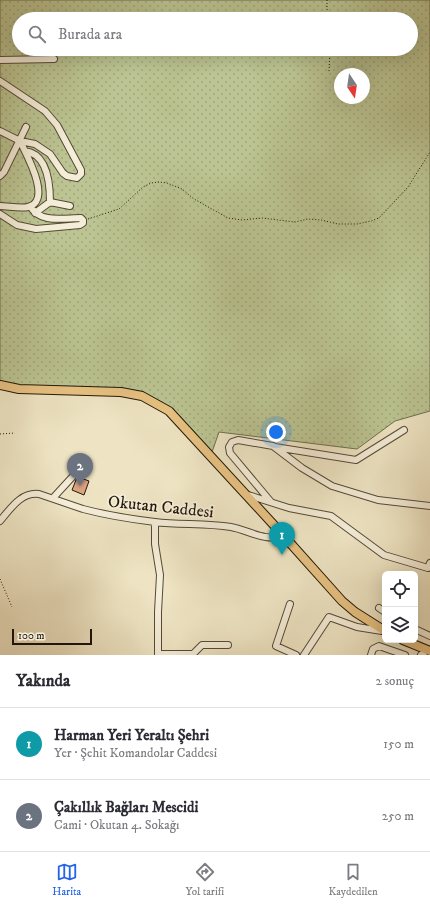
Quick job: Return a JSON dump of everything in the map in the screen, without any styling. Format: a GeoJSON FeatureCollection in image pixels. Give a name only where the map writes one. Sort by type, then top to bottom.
{"type":"FeatureCollection","features":[{"type":"Feature","properties":{"kind":"main road"},"geometry":{"type":"LineString","coordinates":[[0,385],[19,390],[121,392],[142,396],[169,411],[342,601],[355,612],[382,629]]}},
{"type":"Feature","properties":{"kind":"main road"},"geometry":{"type":"LineString","coordinates":[[411,643],[429,650]]}},
{"type":"Feature","properties":{"kind":"street"},"geometry":{"type":"LineString","coordinates":[[0,60],[54,59]]}},
{"type":"Feature","properties":{"kind":"street"},"geometry":{"type":"LineString","coordinates":[[0,81],[45,111],[57,125],[81,170],[80,176],[77,178],[67,176],[63,173],[50,154],[35,144],[20,141],[0,131]]}},
{"type":"Feature","properties":{"kind":"street"},"geometry":{"type":"LineString","coordinates":[[0,176],[4,172],[26,127]]}},
{"type":"Feature","properties":{"kind":"street"},"geometry":{"type":"LineString","coordinates":[[0,206],[30,206],[36,202],[39,185],[20,141]]}},
{"type":"Feature","properties":{"kind":"street"},"geometry":{"type":"LineString","coordinates":[[25,151],[38,157],[45,170],[50,184],[50,202]]}},
{"type":"Feature","properties":{"kind":"street"},"geometry":{"type":"LineString","coordinates":[[34,213],[50,202],[70,206]]}},
{"type":"Feature","properties":{"kind":"street"},"geometry":{"type":"LineString","coordinates":[[0,214],[17,225],[36,228],[80,225],[84,221],[81,218],[40,217],[34,213],[30,206]]}},
{"type":"Feature","properties":{"kind":"street"},"geometry":{"type":"LineString","coordinates":[[270,502],[230,453],[229,447],[232,442],[238,440],[356,460],[404,430]]}},
{"type":"Feature","properties":{"kind":"street"},"geometry":{"type":"LineString","coordinates":[[273,446],[302,468],[332,486],[378,500],[430,506]]}},
{"type":"Feature","properties":{"kind":"street"},"geometry":{"type":"LineString","coordinates":[[53,498],[87,461]]}},
{"type":"Feature","properties":{"kind":"street","name":"Okutan Caddesi"},"geometry":{"type":"LineString","coordinates":[[0,521],[21,498],[25,495],[34,493],[101,514],[155,522],[229,527],[269,538],[275,538],[283,535]]}},
{"type":"Feature","properties":{"kind":"street"},"geometry":{"type":"LineString","coordinates":[[244,493],[289,508],[331,516],[384,555],[428,568],[430,563]]}},
{"type":"Feature","properties":{"kind":"street"},"geometry":{"type":"LineString","coordinates":[[155,522],[155,544],[160,575],[158,655],[193,654],[202,645],[228,646]]}},
{"type":"Feature","properties":{"kind":"street"},"geometry":{"type":"LineString","coordinates":[[290,604],[276,646],[296,655]]}},
{"type":"Feature","properties":{"kind":"street"},"geometry":{"type":"LineString","coordinates":[[304,655],[329,618],[357,627],[382,631]]}},
{"type":"Feature","properties":{"kind":"street"},"geometry":{"type":"LineString","coordinates":[[418,630],[430,636]]}},
{"type":"Feature","properties":{"kind":"street"},"geometry":{"type":"LineString","coordinates":[[371,655],[373,648],[378,646],[405,655]]}},
{"type":"Feature","properties":{"kind":"street"},"geometry":{"type":"LineString","coordinates":[[421,655],[429,650]]}},
{"type":"Feature","properties":{"kind":"path"},"geometry":{"type":"LineString","coordinates":[[327,0],[327,12]]}},
{"type":"Feature","properties":{"kind":"path"},"geometry":{"type":"LineString","coordinates":[[329,71],[330,56]]}},
{"type":"Feature","properties":{"kind":"path"},"geometry":{"type":"LineString","coordinates":[[84,221],[119,209],[143,187],[151,183],[159,182],[167,183],[182,189],[194,199],[228,218],[242,220],[262,218],[295,222],[308,219],[338,224],[357,224],[379,218],[389,209],[408,187],[430,152]]}},
{"type":"Feature","properties":{"kind":"path"},"geometry":{"type":"LineString","coordinates":[[0,434],[15,433]]}},
{"type":"Feature","properties":{"kind":"path"},"geometry":{"type":"LineString","coordinates":[[0,579],[12,607]]}},
{"type":"Feature","properties":{"kind":"green space"},"geometry":{"type":"Polygon","coordinates":[[[0,0],[430,0],[430,411],[395,421],[357,449],[219,432],[211,455],[172,413],[141,397],[0,385],[0,0]]]}},
{"type":"Feature","properties":{"kind":"building"},"geometry":{"type":"Polygon","coordinates":[[[78,477],[89,481],[84,495],[72,490],[78,477]]]}},
{"type":"Feature","properties":{"kind":"place","name":"Çakıllık Bağları Mescidi"},"geometry":{"type":"Point","coordinates":[80,486]}},
{"type":"Feature","properties":{"kind":"place","name":"Harman Yeri Yeraltı Şehri"},"geometry":{"type":"Point","coordinates":[282,555]}}]}
